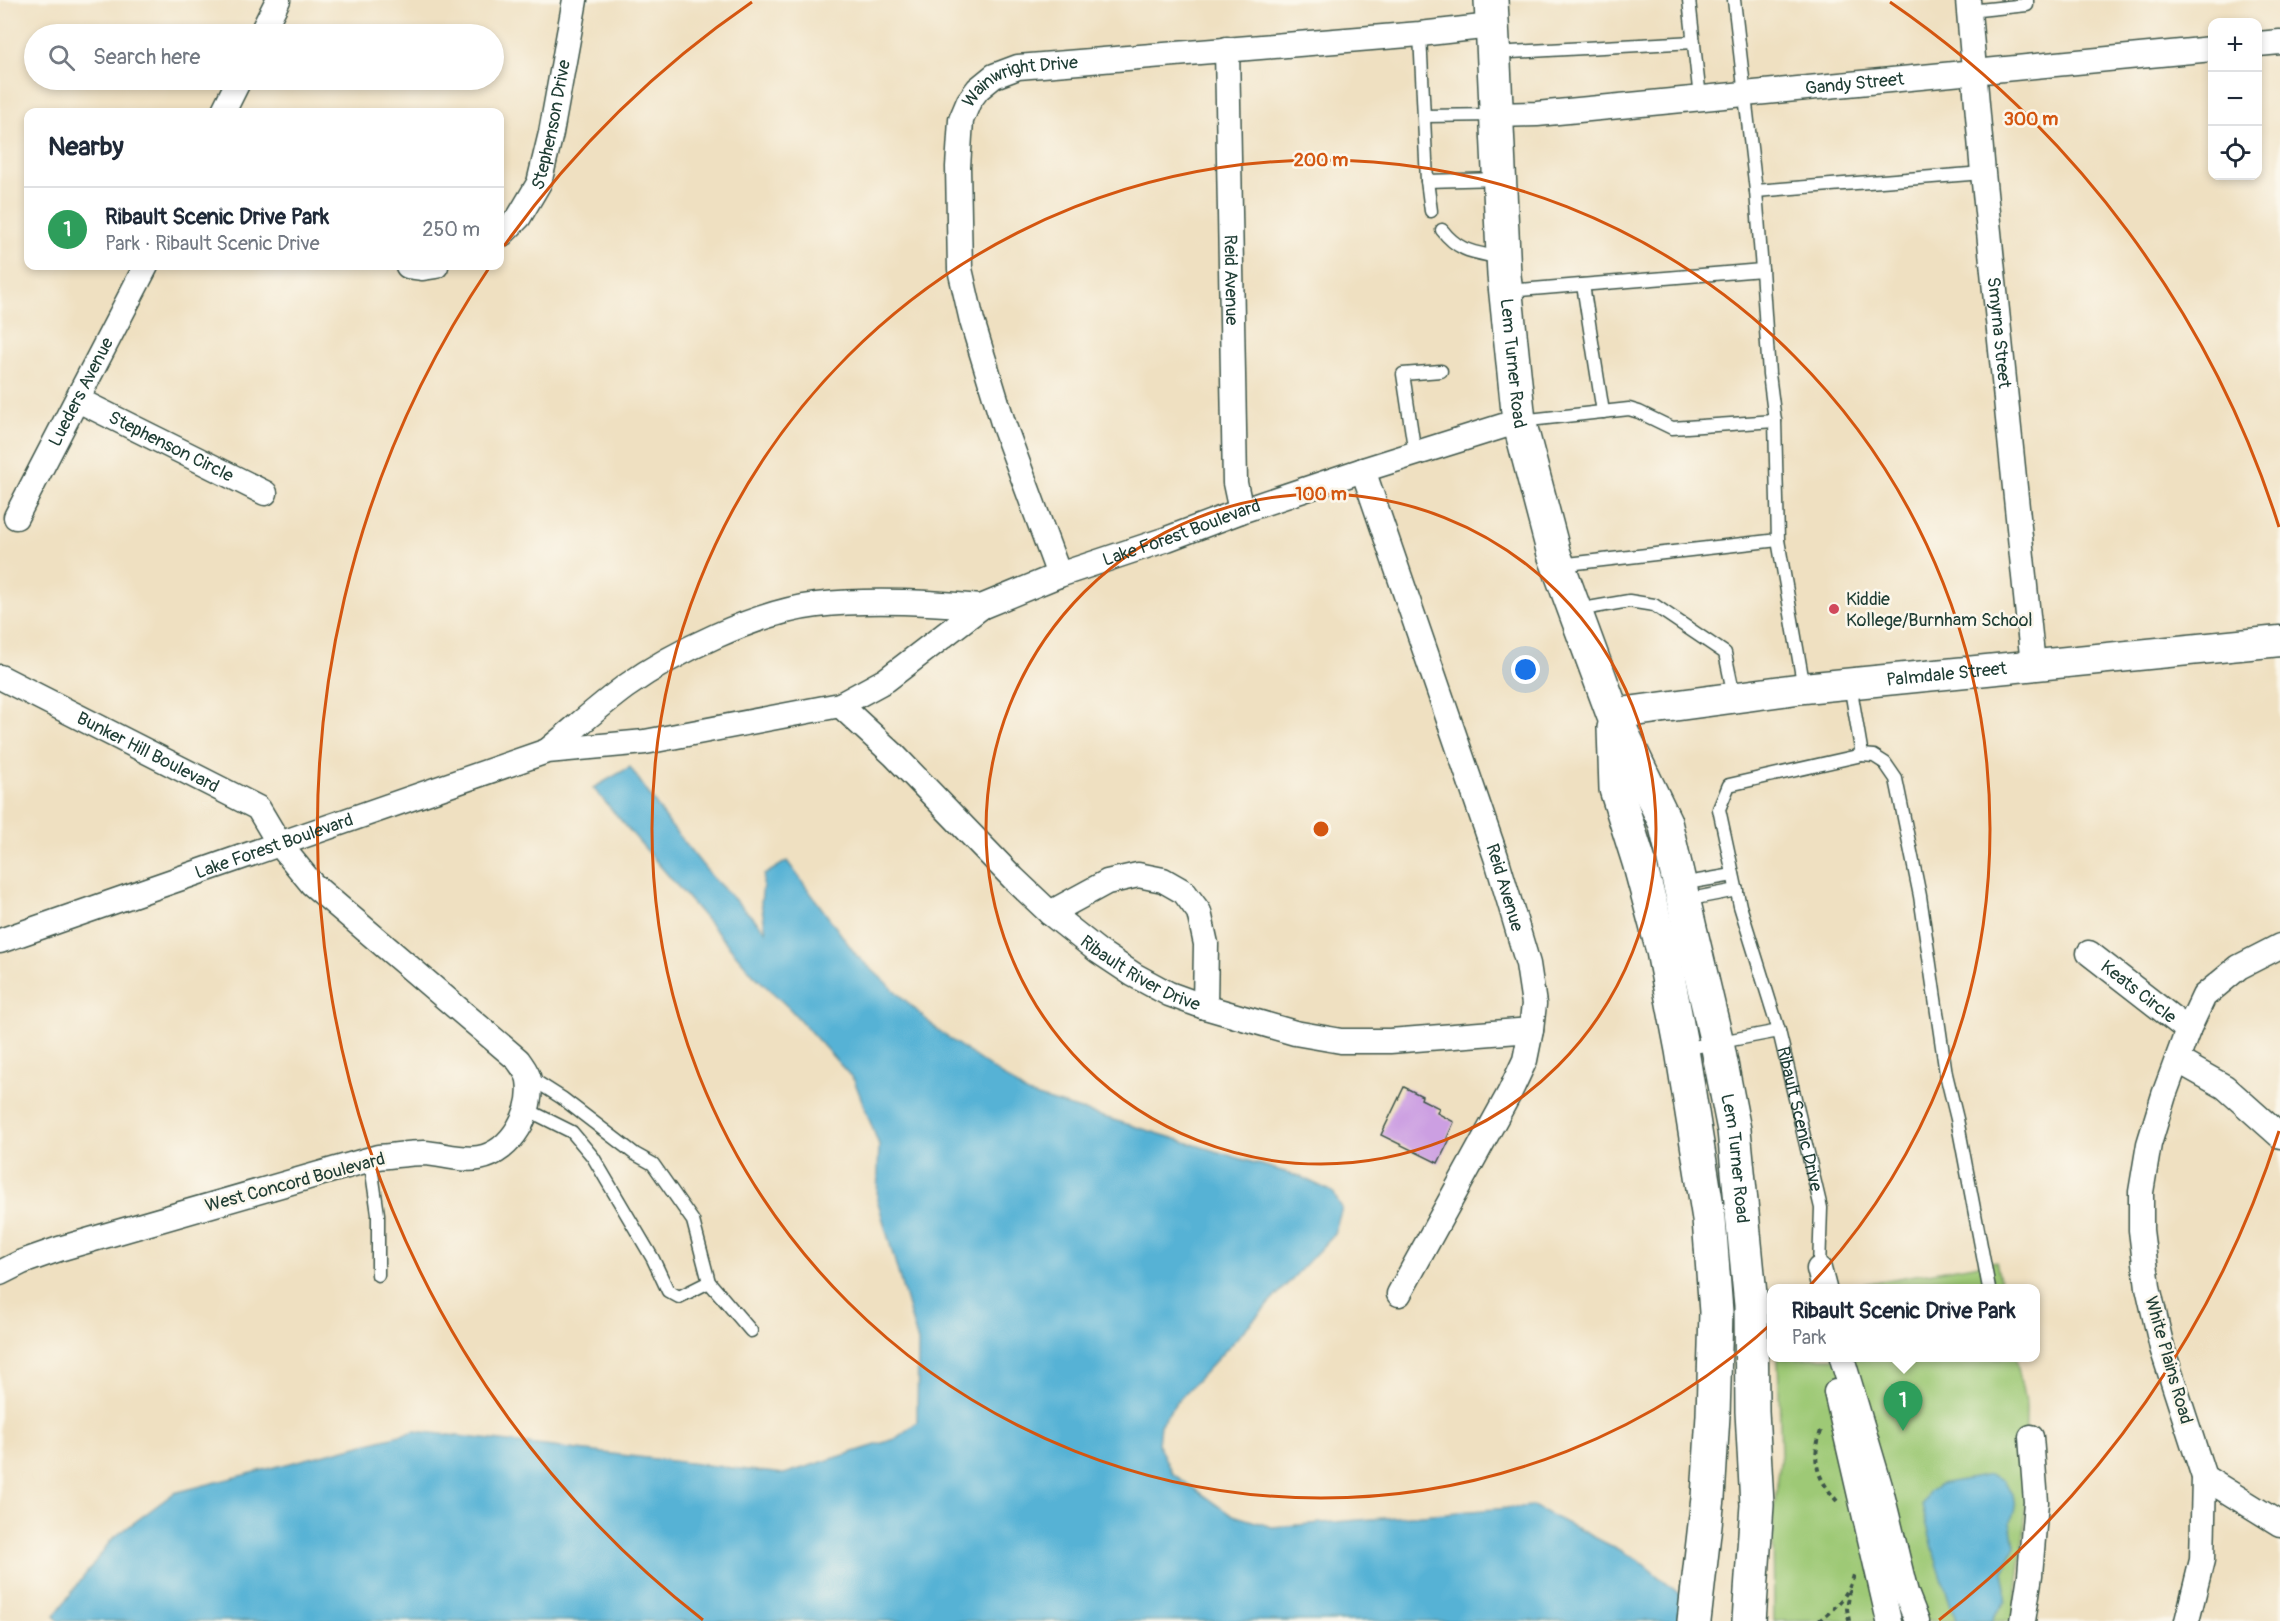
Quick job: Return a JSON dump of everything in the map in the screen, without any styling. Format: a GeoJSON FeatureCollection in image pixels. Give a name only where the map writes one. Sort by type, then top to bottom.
{"type":"FeatureCollection","features":[{"type":"Feature","properties":{"kind":"main road","name":"Lem Turner Road"},"geometry":{"type":"LineString","coordinates":[[1492,26],[1506,291],[1519,421],[1534,484],[1575,610],[1613,714],[1665,822],[1717,1043],[1734,1131],[1750,1293],[1752,1411],[1757,1505],[1749,1621]]}},
{"type":"Feature","properties":{"kind":"main road","name":"Lem Turner Road"},"geometry":{"type":"LineString","coordinates":[[1613,714],[1616,789],[1663,951],[1682,1050],[1709,1220],[1716,1312],[1713,1415],[1708,1498],[1694,1621]]}},
{"type":"Feature","properties":{"kind":"street"},"geometry":{"type":"LineString","coordinates":[[266,24],[278,0]]}},
{"type":"Feature","properties":{"kind":"street","name":"Stephenson Drive"},"geometry":{"type":"LineString","coordinates":[[504,232],[519,217],[538,183],[551,133],[575,0]]}},
{"type":"Feature","properties":{"kind":"street","name":"Smyrna Street"},"geometry":{"type":"LineString","coordinates":[[1968,5],[2033,665]]}},
{"type":"Feature","properties":{"kind":"street","name":"Wainwright Drive"},"geometry":{"type":"LineString","coordinates":[[1059,575],[1004,426],[972,321],[960,269],[958,167],[961,120],[969,101],[978,89],[994,76],[1018,67],[1492,26]]}},
{"type":"Feature","properties":{"kind":"street"},"geometry":{"type":"LineString","coordinates":[[2262,44],[2280,42]]}},
{"type":"Feature","properties":{"kind":"street","name":"Gandy Street"},"geometry":{"type":"LineString","coordinates":[[1496,115],[1537,114],[2208,49]]}},
{"type":"Feature","properties":{"kind":"street","name":"Reid Avenue"},"geometry":{"type":"LineString","coordinates":[[1227,50],[1235,483],[1241,511]]}},
{"type":"Feature","properties":{"kind":"street"},"geometry":{"type":"LineString","coordinates":[[225,108],[234,90]]}},
{"type":"Feature","properties":{"kind":"street","name":"Lueders Avenue"},"geometry":{"type":"LineString","coordinates":[[16,517],[144,270]]}},
{"type":"Feature","properties":{"kind":"street","name":"Stephenson Circle"},"geometry":{"type":"LineString","coordinates":[[78,400],[265,493]]}},
{"type":"Feature","properties":{"kind":"street","name":"Lake Forest Boulevard"},"geometry":{"type":"LineString","coordinates":[[0,941],[547,752],[645,742],[840,705],[886,680],[981,607],[1059,575],[1167,539],[1241,511],[1519,421]]}},
{"type":"Feature","properties":{"kind":"street","name":"Reid Avenue"},"geometry":{"type":"LineString","coordinates":[[1363,470],[1496,857],[1528,964],[1534,1004],[1525,1060],[1509,1094],[1399,1294]]}},
{"type":"Feature","properties":{"kind":"street","name":"Lake Forest Boulevard"},"geometry":{"type":"LineString","coordinates":[[547,752],[625,687],[674,658],[750,620],[816,605],[911,601],[981,607]]}},
{"type":"Feature","properties":{"kind":"street","name":"Palmdale Street"},"geometry":{"type":"LineString","coordinates":[[1613,714],[1804,688],[2280,642]]}},
{"type":"Feature","properties":{"kind":"street","name":"Bunker Hill Boulevard"},"geometry":{"type":"LineString","coordinates":[[0,677],[258,808],[280,845]]}},
{"type":"Feature","properties":{"kind":"street","name":"Ribault River Drive"},"geometry":{"type":"LineString","coordinates":[[840,705],[894,755],[1013,878],[1050,912],[1098,951],[1134,975],[1169,994],[1295,1033],[1341,1041],[1390,1041],[1531,1030]]}},
{"type":"Feature","properties":{"kind":"street"},"geometry":{"type":"LineString","coordinates":[[280,845],[312,884],[518,1060],[529,1077]]}},
{"type":"Feature","properties":{"kind":"street"},"geometry":{"type":"LineString","coordinates":[[1050,912],[1107,882],[1138,875],[1163,880],[1184,892],[1199,912],[1206,944],[1205,1007]]}},
{"type":"Feature","properties":{"kind":"street","name":"White Plains Road"},"geometry":{"type":"LineString","coordinates":[[2187,1621],[2202,1560],[2204,1477],[2162,1348],[2148,1287],[2141,1230],[2141,1191],[2150,1144],[2164,1095],[2188,1030],[2204,996],[2239,967],[2280,946]]}},
{"type":"Feature","properties":{"kind":"street","name":"Keats Circle"},"geometry":{"type":"LineString","coordinates":[[2089,953],[2188,1030]]}},
{"type":"Feature","properties":{"kind":"street"},"geometry":{"type":"LineString","coordinates":[[2176,1060],[2225,1087],[2280,1136]]}},
{"type":"Feature","properties":{"kind":"street","name":"West Concord Boulevard"},"geometry":{"type":"LineString","coordinates":[[0,1273],[22,1262],[59,1249],[370,1159],[425,1153],[457,1158],[480,1158],[502,1148],[519,1129],[528,1110],[529,1077]]}},
{"type":"Feature","properties":{"kind":"street"},"geometry":{"type":"LineString","coordinates":[[1829,1362],[1889,1621]]}},
{"type":"Feature","properties":{"kind":"street"},"geometry":{"type":"LineString","coordinates":[[1843,1362],[1880,1486],[1906,1593],[1917,1621]]}},
{"type":"Feature","properties":{"kind":"street"},"geometry":{"type":"LineString","coordinates":[[2023,1621],[2030,1575],[2036,1502],[2031,1437]]}},
{"type":"Feature","properties":{"kind":"street"},"geometry":{"type":"LineString","coordinates":[[2204,1477],[2280,1524]]}},
{"type":"Feature","properties":{"kind":"lane"},"geometry":{"type":"LineString","coordinates":[[1689,0],[1700,98]]}},
{"type":"Feature","properties":{"kind":"lane"},"geometry":{"type":"LineString","coordinates":[[1734,0],[1756,191],[1769,374],[1775,421],[1778,540],[1804,688]]}},
{"type":"Feature","properties":{"kind":"lane"},"geometry":{"type":"LineString","coordinates":[[1968,5],[2028,5],[2027,0]]}},
{"type":"Feature","properties":{"kind":"lane"},"geometry":{"type":"LineString","coordinates":[[1492,26],[1694,42]]}},
{"type":"Feature","properties":{"kind":"lane"},"geometry":{"type":"LineString","coordinates":[[1420,34],[1427,181],[1431,211]]}},
{"type":"Feature","properties":{"kind":"lane"},"geometry":{"type":"LineString","coordinates":[[1425,116],[1496,115]]}},
{"type":"Feature","properties":{"kind":"lane"},"geometry":{"type":"LineString","coordinates":[[1756,191],[1983,173]]}},
{"type":"Feature","properties":{"kind":"lane"},"geometry":{"type":"LineString","coordinates":[[1427,181],[1501,179]]}},
{"type":"Feature","properties":{"kind":"lane"},"geometry":{"type":"LineString","coordinates":[[1442,230],[1452,243],[1464,250],[1504,258]]}},
{"type":"Feature","properties":{"kind":"lane"},"geometry":{"type":"LineString","coordinates":[[1506,291],[1762,270]]}},
{"type":"Feature","properties":{"kind":"lane"},"geometry":{"type":"LineString","coordinates":[[1583,285],[1603,412]]}},
{"type":"Feature","properties":{"kind":"lane"},"geometry":{"type":"LineString","coordinates":[[1415,454],[1403,374],[1441,371]]}},
{"type":"Feature","properties":{"kind":"lane"},"geometry":{"type":"LineString","coordinates":[[1519,421],[1629,410],[1639,412],[1672,429],[1775,421]]}},
{"type":"Feature","properties":{"kind":"lane"},"geometry":{"type":"LineString","coordinates":[[1559,566],[1778,540]]}},
{"type":"Feature","properties":{"kind":"lane"},"geometry":{"type":"LineString","coordinates":[[1575,610],[1629,601],[1654,605],[1725,653],[1734,696]]}},
{"type":"Feature","properties":{"kind":"lane"},"geometry":{"type":"LineString","coordinates":[[1850,684],[1862,755]]}},
{"type":"Feature","properties":{"kind":"lane"},"geometry":{"type":"LineString","coordinates":[[1779,1031],[1737,890],[1719,809],[1729,785],[1862,755],[1874,756],[1885,763],[1896,779],[1920,896],[1946,1074],[1957,1119],[1988,1284]]}},
{"type":"Feature","properties":{"kind":"lane"},"geometry":{"type":"LineString","coordinates":[[1682,892],[1733,875]]}},
{"type":"Feature","properties":{"kind":"lane"},"geometry":{"type":"LineString","coordinates":[[1682,892],[1737,890]]}},
{"type":"Feature","properties":{"kind":"lane","name":"Ribault Scenic Drive"},"geometry":{"type":"LineString","coordinates":[[1682,1050],[1779,1031],[1821,1208],[1820,1282]]}},
{"type":"Feature","properties":{"kind":"lane"},"geometry":{"type":"LineString","coordinates":[[529,1077],[562,1098],[635,1154],[653,1164],[693,1221],[710,1282],[751,1331]]}},
{"type":"Feature","properties":{"kind":"lane"},"geometry":{"type":"LineString","coordinates":[[528,1110],[572,1132],[593,1157],[653,1259],[668,1291],[679,1297],[710,1282]]}},
{"type":"Feature","properties":{"kind":"lane"},"geometry":{"type":"LineString","coordinates":[[370,1159],[378,1214],[378,1275]]}},
{"type":"Feature","properties":{"kind":"path"},"geometry":{"type":"LineString","coordinates":[[1828,1425],[1820,1432],[1816,1449],[1817,1466],[1821,1481],[1839,1503]]}},
{"type":"Feature","properties":{"kind":"path"},"geometry":{"type":"LineString","coordinates":[[1849,1621],[1848,1598],[1856,1564]]}},
{"type":"Feature","properties":{"kind":"path"},"geometry":{"type":"LineString","coordinates":[[1819,1621],[1838,1605],[1852,1584]]}},
{"type":"Feature","properties":{"kind":"green space"},"geometry":{"type":"Polygon","coordinates":[[[1996,1261],[2001,1284],[1864,1284],[1996,1261]]]}},
{"type":"Feature","properties":{"kind":"green space"},"geometry":{"type":"Polygon","coordinates":[[[1778,1362],[2017,1362],[2026,1407],[2025,1524],[2013,1621],[1774,1621],[1773,1516],[1781,1454],[1778,1362]]]}},
{"type":"Feature","properties":{"kind":"water"},"geometry":{"type":"Polygon","coordinates":[[[630,767],[671,826],[712,877],[766,931],[761,903],[764,875],[787,861],[857,956],[940,1032],[1028,1094],[1301,1177],[1333,1192],[1342,1208],[1334,1234],[1175,1404],[1160,1425],[1158,1444],[1172,1473],[1230,1514],[1272,1527],[1533,1506],[1637,1559],[1712,1621],[59,1621],[54,1616],[112,1539],[174,1493],[415,1431],[784,1474],[895,1439],[917,1422],[918,1342],[877,1199],[879,1145],[854,1080],[790,1009],[753,974],[593,788],[630,767]]]}},
{"type":"Feature","properties":{"kind":"water"},"geometry":{"type":"Polygon","coordinates":[[[1990,1475],[2004,1480],[2013,1494],[2015,1508],[2011,1522],[2015,1546],[2003,1572],[2006,1601],[1991,1621],[1956,1621],[1935,1557],[1922,1505],[1929,1491],[1940,1484],[1990,1475]]]}},
{"type":"Feature","properties":{"kind":"building"},"geometry":{"type":"Polygon","coordinates":[[[1404,1087],[1422,1096],[1421,1099],[1439,1108],[1437,1113],[1454,1122],[1447,1138],[1450,1139],[1438,1163],[1381,1135],[1404,1087]]]}},
{"type":"Feature","properties":{"kind":"place","name":"Kiddie Kollege/Burnham School"},"geometry":{"type":"Point","coordinates":[1834,609]}},
{"type":"Feature","properties":{"kind":"place","name":"Ribault Scenic Drive Park"},"geometry":{"type":"Point","coordinates":[1903,1431]}}]}
